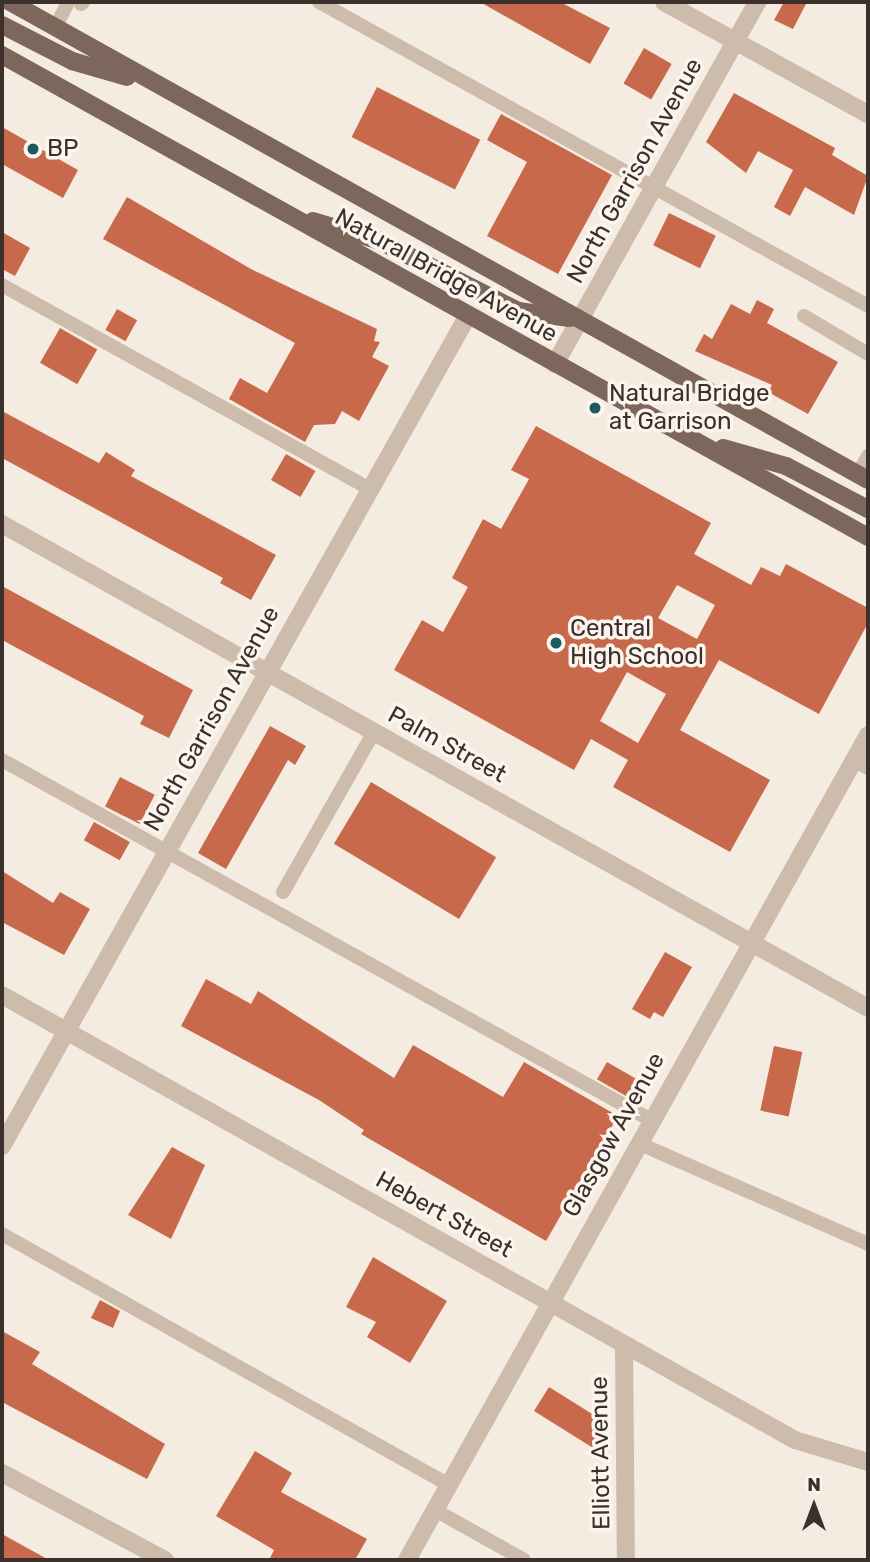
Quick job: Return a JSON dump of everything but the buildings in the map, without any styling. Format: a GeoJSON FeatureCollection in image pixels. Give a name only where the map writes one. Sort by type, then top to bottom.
{"type":"FeatureCollection","features":[{"type":"Feature","properties":{"kind":"main road","name":"Natural Bridge Avenue"},"geometry":{"type":"LineString","coordinates":[[10,2],[863,477]]}},
{"type":"Feature","properties":{"kind":"main road"},"geometry":{"type":"LineString","coordinates":[[2,24],[72,61],[157,85]]}},
{"type":"Feature","properties":{"kind":"main road","name":"Natural Bridge Avenue"},"geometry":{"type":"LineString","coordinates":[[2,55],[467,317],[868,537]]}},
{"type":"Feature","properties":{"kind":"main road"},"geometry":{"type":"LineString","coordinates":[[283,213],[380,241],[517,311],[580,319]]}},
{"type":"Feature","properties":{"kind":"main road"},"geometry":{"type":"LineString","coordinates":[[692,440],[786,466],[868,509]]}},
{"type":"Feature","properties":{"kind":"street"},"geometry":{"type":"LineString","coordinates":[[664,2],[868,114]]}},
{"type":"Feature","properties":{"kind":"street","name":"North Garrison Avenue"},"geometry":{"type":"LineString","coordinates":[[555,364],[757,2]]}},
{"type":"Feature","properties":{"kind":"street","name":"North Garrison Avenue"},"geometry":{"type":"LineString","coordinates":[[2,1146],[368,488],[467,317]]}},
{"type":"Feature","properties":{"kind":"street","name":"Palm Street"},"geometry":{"type":"LineString","coordinates":[[2,524],[868,1008]]}},
{"type":"Feature","properties":{"kind":"street","name":"Glasgow Avenue"},"geometry":{"type":"LineString","coordinates":[[407,1560],[750,943],[861,764],[868,735]]}},
{"type":"Feature","properties":{"kind":"street","name":"Hebert Street"},"geometry":{"type":"LineString","coordinates":[[2,995],[795,1440],[868,1462]]}},
{"type":"Feature","properties":{"kind":"street","name":"Elliott Avenue"},"geometry":{"type":"LineString","coordinates":[[624,1345],[626,1560]]}},
{"type":"Feature","properties":{"kind":"street"},"geometry":{"type":"LineString","coordinates":[[2,1473],[165,1560]]}},
{"type":"Feature","properties":{"kind":"lane"},"geometry":{"type":"LineString","coordinates":[[319,2],[868,306]]}},
{"type":"Feature","properties":{"kind":"lane"},"geometry":{"type":"LineString","coordinates":[[55,27],[77,3]]}},
{"type":"Feature","properties":{"kind":"lane"},"geometry":{"type":"LineString","coordinates":[[2,285],[368,488]]}},
{"type":"Feature","properties":{"kind":"lane"},"geometry":{"type":"LineString","coordinates":[[804,316],[868,354]]}},
{"type":"Feature","properties":{"kind":"lane"},"geometry":{"type":"LineString","coordinates":[[863,477],[868,456]]}},
{"type":"Feature","properties":{"kind":"lane"},"geometry":{"type":"LineString","coordinates":[[284,892],[374,732]]}},
{"type":"Feature","properties":{"kind":"lane"},"geometry":{"type":"LineString","coordinates":[[2,760],[651,1120]]}},
{"type":"Feature","properties":{"kind":"lane"},"geometry":{"type":"LineString","coordinates":[[638,1143],[868,1244]]}},
{"type":"Feature","properties":{"kind":"lane"},"geometry":{"type":"LineString","coordinates":[[2,1234],[449,1485]]}},
{"type":"Feature","properties":{"kind":"lane"},"geometry":{"type":"LineString","coordinates":[[435,1510],[524,1560]]}},
{"type":"Feature","properties":{"kind":"place","name":"BP"},"geometry":{"type":"Point","coordinates":[33,149]}},
{"type":"Feature","properties":{"kind":"place","name":"Natural Bridge at Garrison"},"geometry":{"type":"Point","coordinates":[595,408]}},
{"type":"Feature","properties":{"kind":"place","name":"Central High School"},"geometry":{"type":"Point","coordinates":[556,643]}}]}
